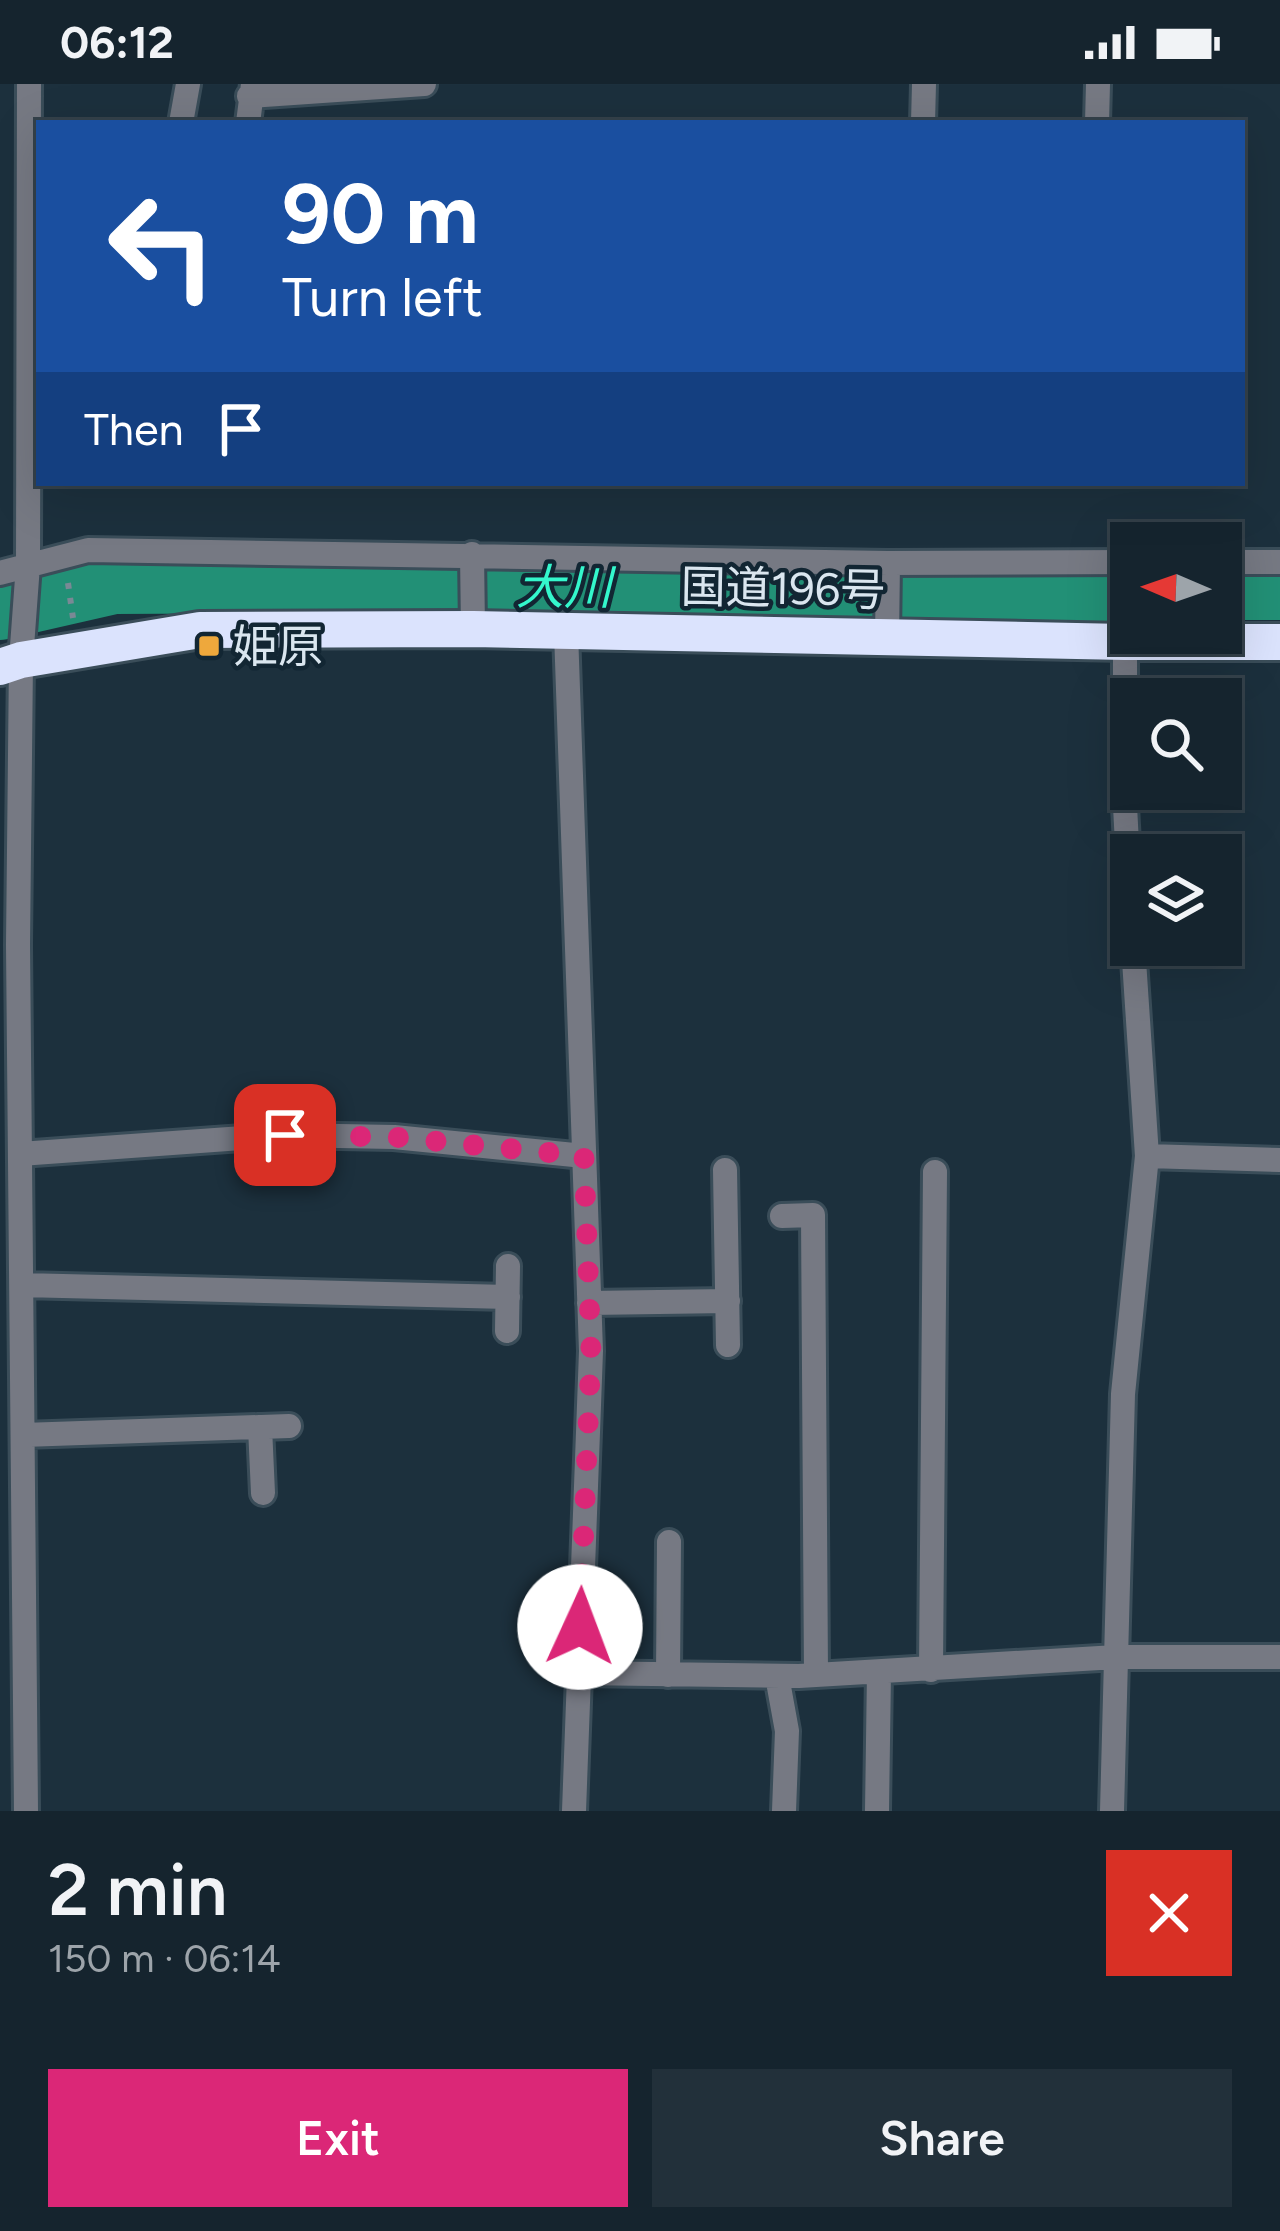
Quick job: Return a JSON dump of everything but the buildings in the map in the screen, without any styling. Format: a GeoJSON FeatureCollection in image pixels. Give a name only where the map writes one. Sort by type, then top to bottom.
{"type":"FeatureCollection","features":[{"type":"Feature","properties":{"kind":"highway","name":"国道196号"},"geometry":{"type":"LineString","coordinates":[[10,664],[200,630],[473,614],[566,632],[887,622],[1110,641]]}},
{"type":"Feature","properties":{"kind":"highway","name":"国道196号"},"geometry":{"type":"LineString","coordinates":[[1242,642],[1280,642]]}},
{"type":"Feature","properties":{"kind":"street"},"geometry":{"type":"LineString","coordinates":[[182,120],[188,84]]}},
{"type":"Feature","properties":{"kind":"street"},"geometry":{"type":"LineString","coordinates":[[248,120],[251,90],[424,84]]}},
{"type":"Feature","properties":{"kind":"street"},"geometry":{"type":"LineString","coordinates":[[923,120],[924,84]]}},
{"type":"Feature","properties":{"kind":"street"},"geometry":{"type":"LineString","coordinates":[[1096,120],[1098,84]]}},
{"type":"Feature","properties":{"kind":"street"},"geometry":{"type":"LineString","coordinates":[[0,104],[29,94],[33,175],[27,257],[28,574],[24,622],[10,664],[20,1154],[12,1386],[23,1435],[26,1811]]}},
{"type":"Feature","properties":{"kind":"street"},"geometry":{"type":"LineString","coordinates":[[0,258],[27,257]]}},
{"type":"Feature","properties":{"kind":"street"},"geometry":{"type":"LineString","coordinates":[[0,414],[28,413]]}},
{"type":"Feature","properties":{"kind":"street"},"geometry":{"type":"LineString","coordinates":[[0,573],[28,574],[88,550],[888,567],[1110,562]]}},
{"type":"Feature","properties":{"kind":"street"},"geometry":{"type":"LineString","coordinates":[[472,560],[473,614]]}},
{"type":"Feature","properties":{"kind":"street"},"geometry":{"type":"LineString","coordinates":[[1242,562],[1280,562]]}},
{"type":"Feature","properties":{"kind":"street"},"geometry":{"type":"LineString","coordinates":[[887,622],[888,567]]}},
{"type":"Feature","properties":{"kind":"street"},"geometry":{"type":"LineString","coordinates":[[566,632],[589,1303],[574,1811]]}},
{"type":"Feature","properties":{"kind":"street"},"geometry":{"type":"LineString","coordinates":[[1125,654],[1126,834]]}},
{"type":"Feature","properties":{"kind":"street"},"geometry":{"type":"LineString","coordinates":[[1112,1811],[1124,1394],[1147,1156],[1133,966]]}},
{"type":"Feature","properties":{"kind":"street"},"geometry":{"type":"LineString","coordinates":[[20,1154],[285,1135],[394,1137],[584,1156]]}},
{"type":"Feature","properties":{"kind":"street"},"geometry":{"type":"LineString","coordinates":[[1147,1156],[1280,1160]]}},
{"type":"Feature","properties":{"kind":"street"},"geometry":{"type":"LineString","coordinates":[[725,1170],[728,1346]]}},
{"type":"Feature","properties":{"kind":"street"},"geometry":{"type":"LineString","coordinates":[[932,1670],[935,1172]]}},
{"type":"Feature","properties":{"kind":"street"},"geometry":{"type":"LineString","coordinates":[[782,1216],[814,1215],[815,1675]]}},
{"type":"Feature","properties":{"kind":"street"},"geometry":{"type":"LineString","coordinates":[[507,1331],[508,1266]]}},
{"type":"Feature","properties":{"kind":"street"},"geometry":{"type":"LineString","coordinates":[[15,1297],[508,1297]]}},
{"type":"Feature","properties":{"kind":"street"},"geometry":{"type":"LineString","coordinates":[[589,1303],[728,1301]]}},
{"type":"Feature","properties":{"kind":"street"},"geometry":{"type":"LineString","coordinates":[[260,1426],[263,1493]]}},
{"type":"Feature","properties":{"kind":"street"},"geometry":{"type":"LineString","coordinates":[[23,1435],[289,1426]]}},
{"type":"Feature","properties":{"kind":"street"},"geometry":{"type":"LineString","coordinates":[[668,1675],[669,1542]]}},
{"type":"Feature","properties":{"kind":"street"},"geometry":{"type":"LineString","coordinates":[[578,1673],[777,1676],[1116,1657],[1280,1657]]}},
{"type":"Feature","properties":{"kind":"street"},"geometry":{"type":"LineString","coordinates":[[877,1811],[879,1672]]}},
{"type":"Feature","properties":{"kind":"street"},"geometry":{"type":"LineString","coordinates":[[777,1676],[787,1732],[784,1811]]}},
{"type":"Feature","properties":{"kind":"waterway","name":"大川"},"geometry":{"type":"LineString","coordinates":[[0,610],[114,584],[653,586],[937,594],[1110,591]]}},
{"type":"Feature","properties":{"kind":"waterway","name":"大川"},"geometry":{"type":"LineString","coordinates":[[1242,590],[1280,590]]}},
{"type":"Feature","properties":{"kind":"place","name":"姫原"},"geometry":{"type":"Point","coordinates":[209,646]}},
{"type":"Feature","properties":{"kind":"route"},"geometry":{"type":"LineString","coordinates":[[285,1135],[394,1137],[584,1156],[591,1351],[580,1627]]}}]}
